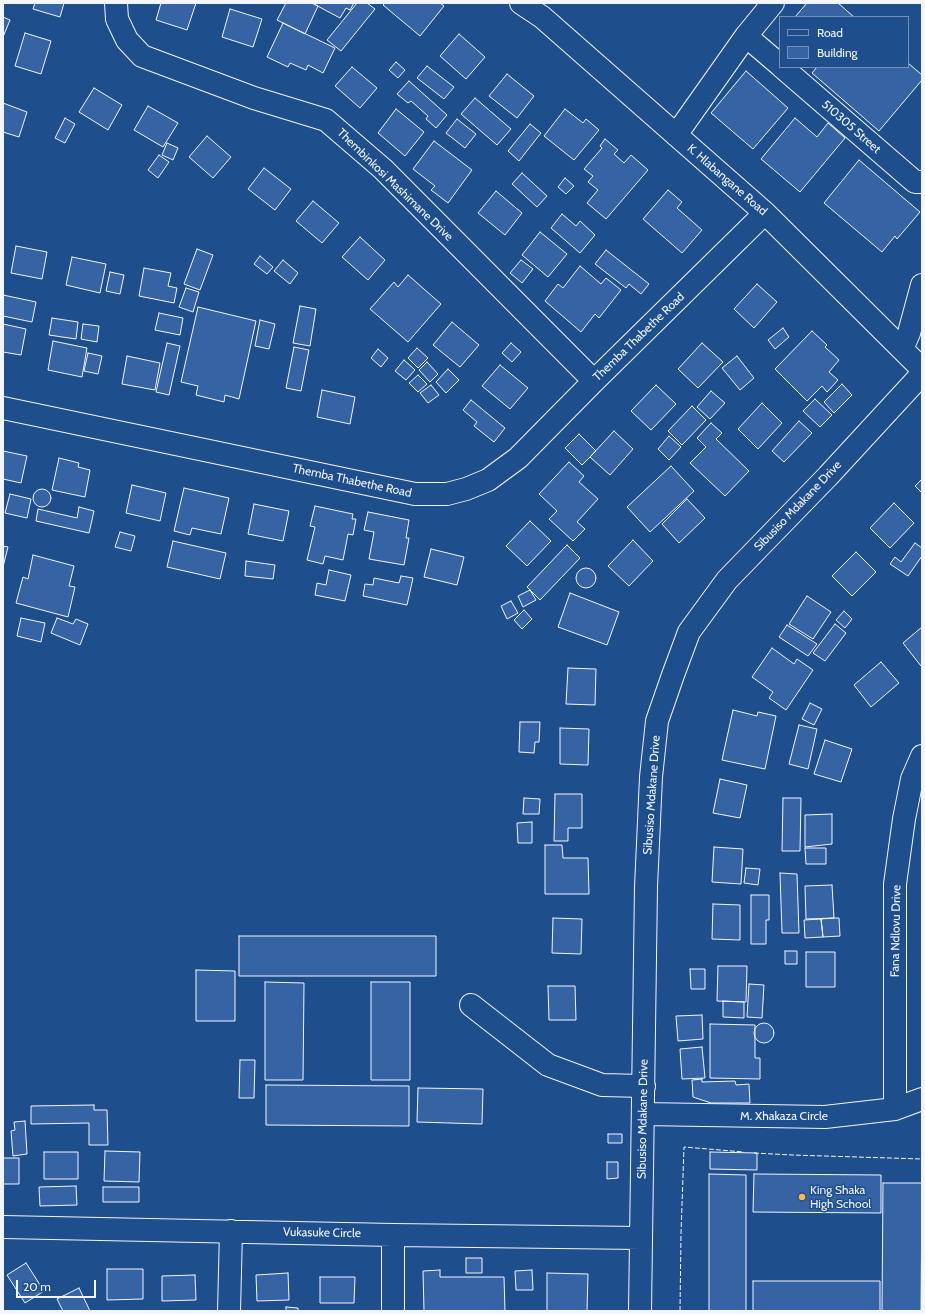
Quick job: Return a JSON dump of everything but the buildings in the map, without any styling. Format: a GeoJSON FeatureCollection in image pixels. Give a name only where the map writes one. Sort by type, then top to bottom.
{"type":"FeatureCollection","features":[{"type":"Feature","properties":{"kind":"street","name":"Thembinkosi Mashimane Drive"},"geometry":{"type":"LineString","coordinates":[[116,3],[117,19],[127,40],[142,56],[254,98],[326,120],[383,170],[594,381]]}},
{"type":"Feature","properties":{"kind":"street","name":"K. Hlabangane Road"},"geometry":{"type":"LineString","coordinates":[[521,3],[548,10],[676,135],[765,213],[922,369]]}},
{"type":"Feature","properties":{"kind":"street"},"geometry":{"type":"LineString","coordinates":[[676,135],[746,36],[773,3]]}},
{"type":"Feature","properties":{"kind":"street","name":"510305 Street"},"geometry":{"type":"LineString","coordinates":[[746,36],[779,64]]}},
{"type":"Feature","properties":{"kind":"street","name":"510305 Street"},"geometry":{"type":"LineString","coordinates":[[783,68],[915,182],[922,182]]}},
{"type":"Feature","properties":{"kind":"street","name":"Themba Thabethe Road"},"geometry":{"type":"LineString","coordinates":[[3,408],[415,494],[447,494],[466,489],[488,480],[518,458],[765,213]]}},
{"type":"Feature","properties":{"kind":"street"},"geometry":{"type":"LineString","coordinates":[[902,349],[909,333],[922,285]]}},
{"type":"Feature","properties":{"kind":"street","name":"Sibusiso Mdakane Drive"},"geometry":{"type":"LineString","coordinates":[[640,1311],[646,887],[651,777],[657,721],[689,632],[727,580],[828,476],[922,374]]}},
{"type":"Feature","properties":{"kind":"street","name":"Fana Ndlovu Drive"},"geometry":{"type":"LineString","coordinates":[[895,1109],[895,884],[904,819],[912,779],[922,756]]}},
{"type":"Feature","properties":{"kind":"street"},"geometry":{"type":"LineString","coordinates":[[471,1005],[548,1065],[602,1085],[644,1086]]}},
{"type":"Feature","properties":{"kind":"street","name":"M. Xhakaza Circle"},"geometry":{"type":"LineString","coordinates":[[643,1114],[825,1117],[895,1109],[922,1099]]}},
{"type":"Feature","properties":{"kind":"street","name":"Vukasuke Circle"},"geometry":{"type":"LineString","coordinates":[[3,1227],[393,1235],[641,1238]]}},
{"type":"Feature","properties":{"kind":"street"},"geometry":{"type":"LineString","coordinates":[[229,1311],[231,1231]]}},
{"type":"Feature","properties":{"kind":"street"},"geometry":{"type":"LineString","coordinates":[[393,1235],[393,1311]]}},
{"type":"Feature","properties":{"kind":"fence"},"geometry":{"type":"LineString","coordinates":[[680,1311],[684,1147],[744,1152]]}},
{"type":"Feature","properties":{"kind":"fence"},"geometry":{"type":"LineString","coordinates":[[754,1153],[922,1159]]}},
{"type":"Feature","properties":{"kind":"place","name":"King Shaka High School"},"geometry":{"type":"Point","coordinates":[802,1197]}}]}
